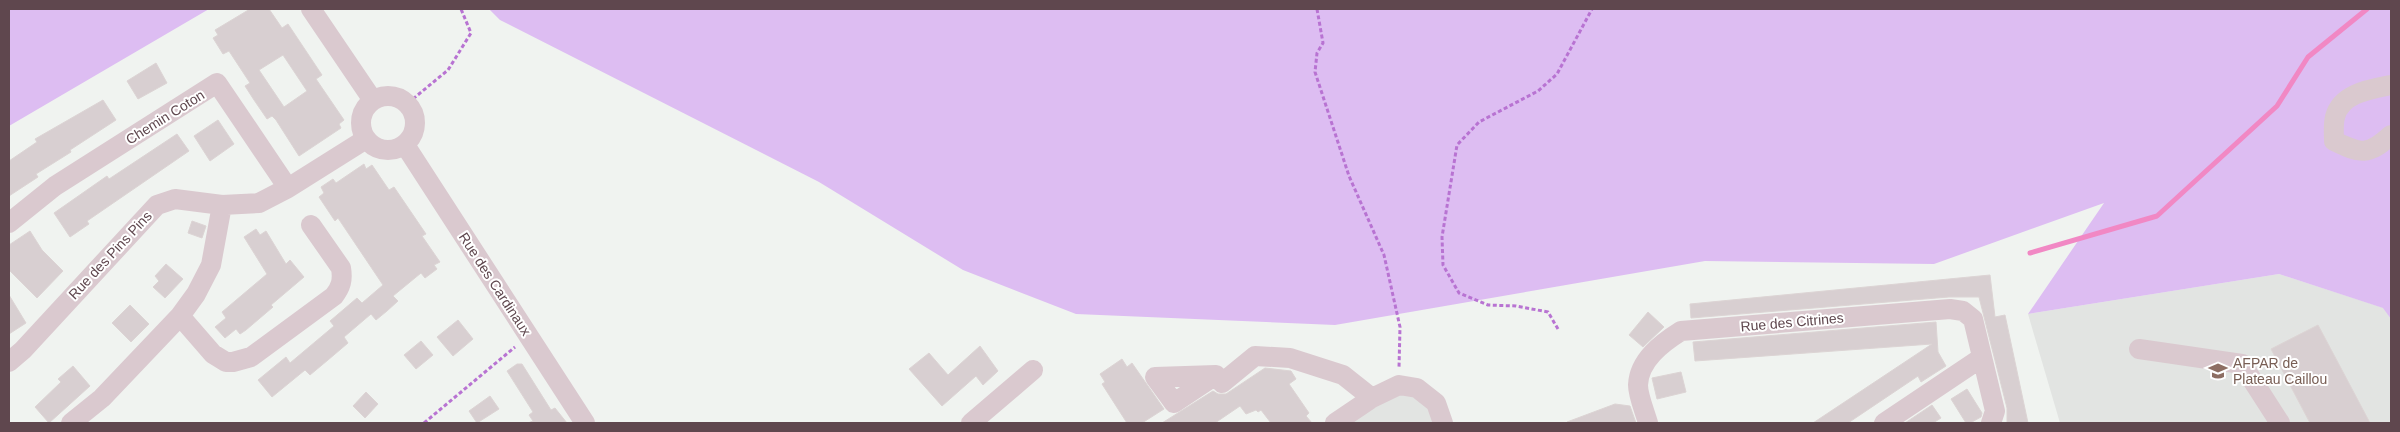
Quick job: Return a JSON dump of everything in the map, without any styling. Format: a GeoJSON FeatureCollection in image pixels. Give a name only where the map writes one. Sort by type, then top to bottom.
{"type":"FeatureCollection","features":[{"type":"Feature","properties":{"kind":"street"},"geometry":{"type":"LineString","coordinates":[[311,9],[372,100]]}},
{"type":"Feature","properties":{"kind":"street","name":"Chemin Coton"},"geometry":{"type":"LineString","coordinates":[[9,223],[55,186],[217,84],[288,188]]}},
{"type":"Feature","properties":{"kind":"street"},"geometry":{"type":"LineString","coordinates":[[2391,85],[2372,89],[2348,98],[2335,116],[2334,141],[2357,152],[2378,147],[2391,135]]}},
{"type":"Feature","properties":{"kind":"street"},"geometry":{"type":"LineString","coordinates":[[387,95],[401,98],[408,103],[415,114],[416,126],[411,139],[405,145],[395,149],[384,150],[375,147],[366,139],[361,128],[363,111],[372,100],[387,95]]}},
{"type":"Feature","properties":{"kind":"street","name":"Rue des Pins Pins"},"geometry":{"type":"LineString","coordinates":[[9,362],[23,350],[157,204],[175,199],[222,205],[260,203],[288,188],[366,139]]}},
{"type":"Feature","properties":{"kind":"street","name":"Rue des Cardinaux"},"geometry":{"type":"LineString","coordinates":[[405,145],[585,423]]}},
{"type":"Feature","properties":{"kind":"street"},"geometry":{"type":"LineString","coordinates":[[71,423],[102,398],[180,316],[196,294],[211,265],[222,205]]}},
{"type":"Feature","properties":{"kind":"street"},"geometry":{"type":"LineString","coordinates":[[180,316],[220,360],[233,362],[251,357],[334,296],[339,289],[342,276],[341,268],[311,226]]}},
{"type":"Feature","properties":{"kind":"street","name":"Rue des Citrines"},"geometry":{"type":"LineString","coordinates":[[1648,423],[1638,385],[1647,360],[1663,342],[1681,331],[1950,309],[1963,311],[1972,319],[1995,411],[1991,423]]}},
{"type":"Feature","properties":{"kind":"street"},"geometry":{"type":"LineString","coordinates":[[2139,349],[2242,364],[2280,423]]}},
{"type":"Feature","properties":{"kind":"street"},"geometry":{"type":"LineString","coordinates":[[1216,375],[1222,383],[1255,356],[1290,358],[1343,375],[1372,398]]}},
{"type":"Feature","properties":{"kind":"street"},"geometry":{"type":"LineString","coordinates":[[1884,423],[1981,358]]}},
{"type":"Feature","properties":{"kind":"street"},"geometry":{"type":"LineString","coordinates":[[971,423],[1033,370]]}},
{"type":"Feature","properties":{"kind":"street"},"geometry":{"type":"LineString","coordinates":[[1335,423],[1372,398],[1399,384],[1417,388],[1436,403],[1443,423]]}},
{"type":"Feature","properties":{"kind":"path"},"geometry":{"type":"LineString","coordinates":[[408,103],[448,70],[471,33],[461,9]]}},
{"type":"Feature","properties":{"kind":"path"},"geometry":{"type":"LineString","coordinates":[[1317,9],[1324,43],[1317,53],[1315,72],[1349,176],[1384,255],[1400,327],[1399,384]]}},
{"type":"Feature","properties":{"kind":"path"},"geometry":{"type":"LineString","coordinates":[[1558,329],[1548,312],[1516,306],[1488,305],[1459,293],[1443,265],[1442,237],[1457,144],[1479,122],[1538,91],[1556,74],[1592,9]]}},
{"type":"Feature","properties":{"kind":"path"},"geometry":{"type":"LineString","coordinates":[[424,423],[528,336]]}},
{"type":"Feature","properties":{"kind":"shaded area"},"geometry":{"type":"Polygon","coordinates":[[[9,9],[209,9],[9,126],[9,9]]]}},
{"type":"Feature","properties":{"kind":"shaded area"},"geometry":{"type":"Polygon","coordinates":[[[489,9],[2391,9],[2391,319],[2383,308],[2279,274],[2028,314],[2104,203],[1934,264],[1705,261],[1335,325],[1076,314],[963,270],[819,182],[500,20],[489,9]]]}},
{"type":"Feature","properties":{"kind":"shaded area","name":"AFPAR de Plateau Caillou"},"geometry":{"type":"Polygon","coordinates":[[[2279,274],[2384,308],[2391,319],[2391,423],[2060,423],[2028,314],[2279,274]]]}},
{"type":"Feature","properties":{"kind":"shaded area"},"geometry":{"type":"Polygon","coordinates":[[[1417,388],[1443,423],[1335,423],[1372,398],[1417,388]]]}},
{"type":"Feature","properties":{"kind":"building"},"geometry":{"type":"Polygon","coordinates":[[[250,9],[269,9],[282,28],[288,24],[322,75],[316,79],[344,120],[339,124],[341,128],[299,156],[276,120],[272,116],[267,119],[254,100],[245,86],[250,83],[229,51],[223,54],[213,38],[218,35],[215,30],[250,9]],[[283,55],[259,70],[284,107],[307,91],[283,55]]]}},
{"type":"Feature","properties":{"kind":"building"},"geometry":{"type":"Polygon","coordinates":[[[156,63],[167,83],[138,99],[127,81],[156,63]]]}},
{"type":"Feature","properties":{"kind":"building"},"geometry":{"type":"Polygon","coordinates":[[[103,100],[116,120],[36,174],[38,177],[9,196],[9,161],[37,142],[35,139],[103,100]]]}},
{"type":"Feature","properties":{"kind":"building"},"geometry":{"type":"Polygon","coordinates":[[[218,120],[234,144],[210,161],[194,136],[218,120]]]}},
{"type":"Feature","properties":{"kind":"building"},"geometry":{"type":"Polygon","coordinates":[[[177,134],[189,151],[87,221],[89,224],[70,237],[54,213],[107,176],[109,179],[177,134]]]}},
{"type":"Feature","properties":{"kind":"building"},"geometry":{"type":"Polygon","coordinates":[[[364,164],[366,169],[372,165],[389,190],[394,187],[426,234],[422,236],[440,262],[434,265],[437,269],[425,278],[421,273],[393,296],[398,301],[376,320],[371,314],[344,337],[348,343],[310,375],[305,370],[272,397],[258,380],[286,357],[290,363],[334,326],[330,321],[357,298],[362,303],[383,285],[338,218],[335,221],[319,197],[324,193],[321,187],[333,179],[336,183],[364,164]]]}},
{"type":"Feature","properties":{"kind":"building"},"geometry":{"type":"Polygon","coordinates":[[[192,221],[206,226],[202,238],[188,233],[192,221]]]}},
{"type":"Feature","properties":{"kind":"building"},"geometry":{"type":"Polygon","coordinates":[[[256,229],[260,235],[266,231],[286,264],[290,260],[304,277],[271,305],[273,307],[246,330],[240,334],[236,329],[225,338],[215,327],[226,318],[222,312],[267,274],[244,237],[256,229]]]}},
{"type":"Feature","properties":{"kind":"building"},"geometry":{"type":"Polygon","coordinates":[[[30,231],[42,250],[63,271],[37,298],[9,270],[9,245],[30,231]]]}},
{"type":"Feature","properties":{"kind":"building"},"geometry":{"type":"Polygon","coordinates":[[[166,264],[183,279],[165,298],[153,287],[159,281],[155,276],[166,264]]]}},
{"type":"Feature","properties":{"kind":"building"},"geometry":{"type":"Polygon","coordinates":[[[1990,275],[1995,317],[2005,315],[2028,423],[2007,423],[2007,408],[1979,297],[1949,297],[1691,318],[1690,304],[1990,275]]]}},
{"type":"Feature","properties":{"kind":"building"},"geometry":{"type":"Polygon","coordinates":[[[9,295],[26,323],[9,334],[9,295]]]}},
{"type":"Feature","properties":{"kind":"building"},"geometry":{"type":"Polygon","coordinates":[[[130,305],[149,324],[131,342],[112,323],[130,305]]]}},
{"type":"Feature","properties":{"kind":"building"},"geometry":{"type":"Polygon","coordinates":[[[1648,312],[1664,327],[1643,347],[1629,335],[1648,312]]]}},
{"type":"Feature","properties":{"kind":"building"},"geometry":{"type":"Polygon","coordinates":[[[458,320],[473,339],[453,356],[437,337],[458,320]]]}},
{"type":"Feature","properties":{"kind":"building"},"geometry":{"type":"Polygon","coordinates":[[[1936,322],[1938,352],[1946,366],[1921,382],[1918,376],[1848,423],[1813,423],[1932,344],[1695,361],[1693,342],[1936,322]]]}},
{"type":"Feature","properties":{"kind":"building"},"geometry":{"type":"Polygon","coordinates":[[[2318,325],[2370,423],[2310,423],[2271,349],[2318,325]]]}},
{"type":"Feature","properties":{"kind":"building"},"geometry":{"type":"Polygon","coordinates":[[[421,341],[433,355],[416,369],[404,355],[421,341]]]}},
{"type":"Feature","properties":{"kind":"building"},"geometry":{"type":"Polygon","coordinates":[[[980,346],[998,371],[983,385],[976,376],[942,406],[909,369],[929,353],[948,375],[980,346]]]}},
{"type":"Feature","properties":{"kind":"building"},"geometry":{"type":"Polygon","coordinates":[[[1122,359],[1127,367],[1132,363],[1164,409],[1142,423],[1127,423],[1102,384],[1105,382],[1100,374],[1122,359]]]}},
{"type":"Feature","properties":{"kind":"building"},"geometry":{"type":"Polygon","coordinates":[[[517,364],[522,364],[551,410],[555,408],[567,423],[528,423],[533,421],[529,415],[533,412],[507,371],[517,364]]]}},
{"type":"Feature","properties":{"kind":"building"},"geometry":{"type":"Polygon","coordinates":[[[73,366],[90,386],[49,423],[35,407],[61,382],[58,379],[73,366]]]}},
{"type":"Feature","properties":{"kind":"building"},"geometry":{"type":"Polygon","coordinates":[[[1265,368],[1291,371],[1296,379],[1289,384],[1309,413],[1306,416],[1312,423],[1271,423],[1261,410],[1246,414],[1240,406],[1215,423],[1162,423],[1213,391],[1218,394],[1226,394],[1265,368]]]}},
{"type":"Feature","properties":{"kind":"building"},"geometry":{"type":"Polygon","coordinates":[[[1681,372],[1686,392],[1657,399],[1652,378],[1681,372]]]}},
{"type":"Feature","properties":{"kind":"building"},"geometry":{"type":"Polygon","coordinates":[[[1967,389],[1982,413],[1981,417],[1970,423],[1966,423],[1951,399],[1967,389]]]}},
{"type":"Feature","properties":{"kind":"building"},"geometry":{"type":"Polygon","coordinates":[[[366,392],[378,404],[365,418],[353,406],[366,392]]]}},
{"type":"Feature","properties":{"kind":"building"},"geometry":{"type":"Polygon","coordinates":[[[490,396],[499,409],[477,423],[469,411],[490,396]]]}},
{"type":"Feature","properties":{"kind":"building"},"geometry":{"type":"Polygon","coordinates":[[[1615,404],[1630,406],[1636,423],[1567,423],[1567,422],[1615,404]]]}},
{"type":"Feature","properties":{"kind":"building"},"geometry":{"type":"Polygon","coordinates":[[[1932,405],[1941,418],[1933,423],[1905,423],[1932,405]]]}},
{"type":"Feature","properties":{"kind":"waterway"},"geometry":{"type":"LineString","coordinates":[[2030,253],[2157,216],[2277,106],[2308,57],[2367,9]]}},
{"type":"Feature","properties":{"kind":"place","name":"AFPAR de Plateau Caillou"},"geometry":{"type":"Point","coordinates":[2218,371]}}]}
